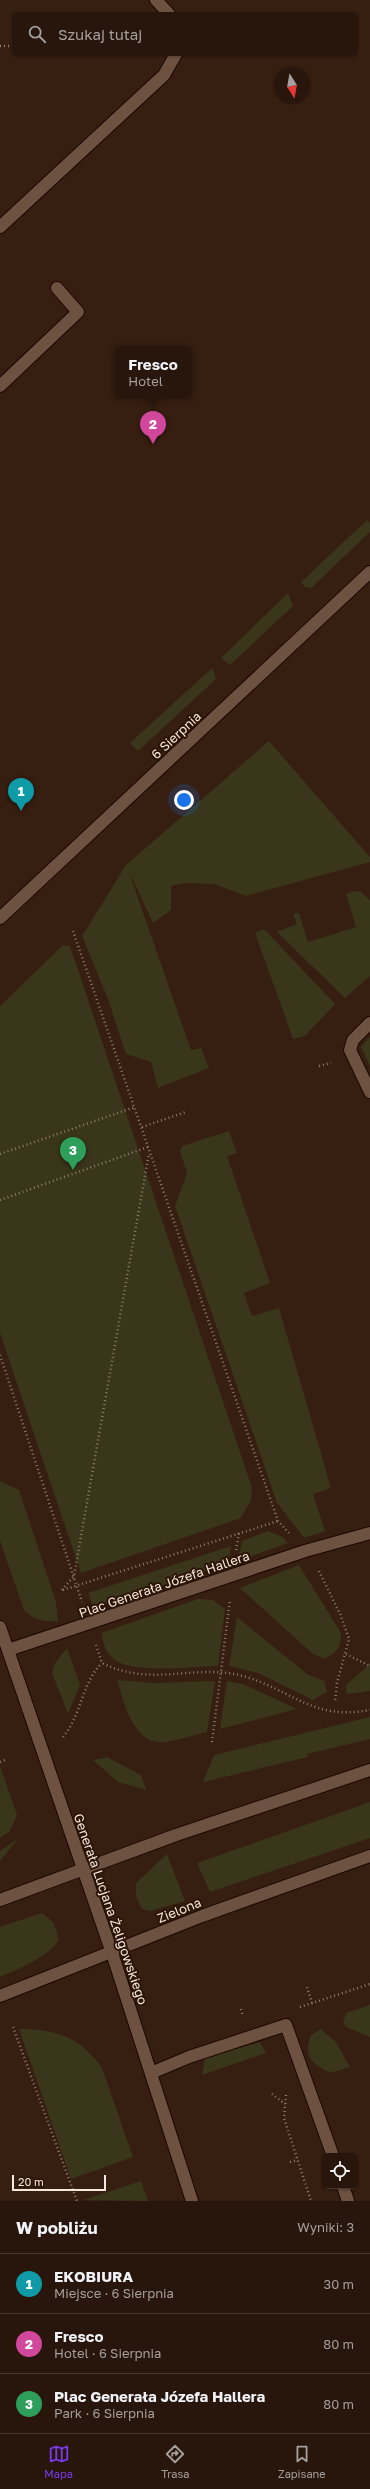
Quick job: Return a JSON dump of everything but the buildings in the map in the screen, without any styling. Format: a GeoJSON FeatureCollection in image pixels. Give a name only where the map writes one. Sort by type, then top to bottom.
{"type":"FeatureCollection","features":[{"type":"Feature","properties":{"kind":"street"},"geometry":{"type":"LineString","coordinates":[[156,0],[167,12]]}},
{"type":"Feature","properties":{"kind":"street"},"geometry":{"type":"LineString","coordinates":[[0,227],[164,75],[175,56]]}},
{"type":"Feature","properties":{"kind":"street"},"geometry":{"type":"LineString","coordinates":[[0,386],[78,312],[57,288]]}},
{"type":"Feature","properties":{"kind":"street","name":"6 Sierpnia"},"geometry":{"type":"LineString","coordinates":[[0,918],[370,572]]}},
{"type":"Feature","properties":{"kind":"street"},"geometry":{"type":"LineString","coordinates":[[370,1023],[353,1040],[350,1050],[370,1092]]}},
{"type":"Feature","properties":{"kind":"street","name":"Plac Generała Józefa Hallera"},"geometry":{"type":"LineString","coordinates":[[8,1650],[232,1575],[370,1533]]}},
{"type":"Feature","properties":{"kind":"street","name":"Generała Lucjana Żeligowskiego"},"geometry":{"type":"LineString","coordinates":[[0,1627],[44,1759],[112,1953],[192,2201]]}},
{"type":"Feature","properties":{"kind":"street"},"geometry":{"type":"LineString","coordinates":[[0,1900],[202,1826],[370,1770]]}},
{"type":"Feature","properties":{"kind":"street","name":"Zielona"},"geometry":{"type":"LineString","coordinates":[[0,1996],[112,1953],[202,1916],[370,1856]]}},
{"type":"Feature","properties":{"kind":"street"},"geometry":{"type":"LineString","coordinates":[[151,2073],[189,2057],[286,2025],[332,2153]]}},
{"type":"Feature","properties":{"kind":"street"},"geometry":{"type":"LineString","coordinates":[[344,2189],[348,2201]]}},
{"type":"Feature","properties":{"kind":"path"},"geometry":{"type":"LineString","coordinates":[[0,46],[12,46]]}},
{"type":"Feature","properties":{"kind":"path"},"geometry":{"type":"LineString","coordinates":[[73,931],[278,1521],[62,1590],[74,1576],[149,1152]]}},
{"type":"Feature","properties":{"kind":"path"},"geometry":{"type":"LineString","coordinates":[[0,1154],[135,1107]]}},
{"type":"Feature","properties":{"kind":"path"},"geometry":{"type":"LineString","coordinates":[[142,1127],[186,1112]]}},
{"type":"Feature","properties":{"kind":"path"},"geometry":{"type":"LineString","coordinates":[[0,1200],[148,1147]]}},
{"type":"Feature","properties":{"kind":"path"},"geometry":{"type":"LineString","coordinates":[[212,1742],[222,1674],[232,1575],[239,1533]]}},
{"type":"Feature","properties":{"kind":"path"},"geometry":{"type":"LineString","coordinates":[[317,1567],[341,1616],[350,1639],[337,1683],[334,1702]]}},
{"type":"Feature","properties":{"kind":"path"},"geometry":{"type":"LineString","coordinates":[[346,1654],[370,1666]]}},
{"type":"Feature","properties":{"kind":"path"},"geometry":{"type":"LineString","coordinates":[[44,1759],[74,1724],[89,1681],[102,1663]]}},
{"type":"Feature","properties":{"kind":"path"},"geometry":{"type":"LineString","coordinates":[[0,1762],[5,1760]]}},
{"type":"Feature","properties":{"kind":"path"},"geometry":{"type":"LineString","coordinates":[[307,1987],[312,2003]]}},
{"type":"Feature","properties":{"kind":"path"},"geometry":{"type":"LineString","coordinates":[[13,2027],[77,2201]]}},
{"type":"Feature","properties":{"kind":"path"},"geometry":{"type":"LineString","coordinates":[[286,2092],[284,2118],[311,2201]]}},
{"type":"Feature","properties":{"kind":"path"},"geometry":{"type":"LineString","coordinates":[[272,2094],[285,2104]]}},
{"type":"Feature","properties":{"kind":"path"},"geometry":{"type":"LineString","coordinates":[[290,2162],[298,2160]]}},
{"type":"Feature","properties":{"kind":"shaded area"},"geometry":{"type":"Polygon","coordinates":[[[367,520],[370,523],[370,532],[311,588],[305,587],[301,582],[367,520]]]}},
{"type":"Feature","properties":{"kind":"shaded area"},"geometry":{"type":"Polygon","coordinates":[[[288,593],[293,606],[230,665],[221,658],[288,593]]]}},
{"type":"Feature","properties":{"kind":"shaded area"},"geometry":{"type":"Polygon","coordinates":[[[212,668],[216,679],[138,751],[130,743],[212,668]]]}},
{"type":"Feature","properties":{"kind":"shaded area"},"geometry":{"type":"Polygon","coordinates":[[[269,741],[370,857],[370,862],[246,896],[214,884],[184,883],[171,886],[171,910],[153,923],[129,872],[191,1050],[201,1048],[209,1068],[158,1088],[151,1062],[126,1054],[108,999],[82,936],[126,865],[269,741]]]}},
{"type":"Feature","properties":{"kind":"shaded area"},"geometry":{"type":"Polygon","coordinates":[[[354,891],[361,892],[370,900],[370,976],[345,998],[277,932],[297,924],[293,914],[299,913],[308,942],[356,927],[346,894],[354,891]]]}},
{"type":"Feature","properties":{"kind":"shaded area"},"geometry":{"type":"Polygon","coordinates":[[[264,929],[335,1004],[305,1036],[293,1039],[255,933],[264,929]]]}},
{"type":"Feature","properties":{"kind":"shaded area"},"geometry":{"type":"Polygon","coordinates":[[[63,945],[70,946],[252,1488],[251,1500],[241,1518],[81,1573],[0,1333],[0,1006],[63,945]]]}},
{"type":"Feature","properties":{"kind":"shaded area"},"geometry":{"type":"Polygon","coordinates":[[[370,1037],[370,1066],[361,1047],[370,1037]]]}},
{"type":"Feature","properties":{"kind":"shaded area"},"geometry":{"type":"Polygon","coordinates":[[[229,1131],[237,1153],[227,1156],[270,1283],[244,1293],[252,1316],[279,1308],[331,1488],[313,1494],[325,1531],[304,1538],[277,1503],[175,1206],[187,1173],[180,1151],[182,1146],[229,1131]]]}},
{"type":"Feature","properties":{"kind":"shaded area"},"geometry":{"type":"Polygon","coordinates":[[[0,1481],[19,1490],[56,1602],[58,1621],[40,1620],[31,1616],[24,1610],[0,1541],[0,1481]]]}},
{"type":"Feature","properties":{"kind":"shaded area"},"geometry":{"type":"Polygon","coordinates":[[[268,1531],[283,1537],[288,1543],[238,1561],[242,1541],[268,1531]]]}},
{"type":"Feature","properties":{"kind":"shaded area"},"geometry":{"type":"Polygon","coordinates":[[[231,1546],[228,1564],[94,1608],[88,1593],[231,1546]]]}},
{"type":"Feature","properties":{"kind":"shaded area"},"geometry":{"type":"Polygon","coordinates":[[[299,1565],[341,1633],[339,1646],[335,1652],[324,1659],[313,1654],[240,1588],[299,1565]]]}},
{"type":"Feature","properties":{"kind":"shaded area"},"geometry":{"type":"Polygon","coordinates":[[[198,1599],[213,1600],[225,1609],[218,1666],[142,1668],[127,1665],[115,1660],[108,1653],[101,1633],[198,1599]]]}},
{"type":"Feature","properties":{"kind":"shaded area"},"geometry":{"type":"Polygon","coordinates":[[[237,1617],[307,1674],[324,1681],[327,1692],[313,1700],[258,1673],[229,1666],[237,1617]]]}},
{"type":"Feature","properties":{"kind":"shaded area"},"geometry":{"type":"Polygon","coordinates":[[[67,1648],[80,1685],[68,1714],[52,1673],[55,1663],[67,1648]]]}},
{"type":"Feature","properties":{"kind":"shaded area"},"geometry":{"type":"Polygon","coordinates":[[[370,1664],[370,1691],[347,1694],[346,1685],[370,1664]]]}},
{"type":"Feature","properties":{"kind":"shaded area"},"geometry":{"type":"Polygon","coordinates":[[[117,1680],[153,1683],[215,1681],[207,1732],[165,1742],[154,1741],[145,1737],[132,1721],[123,1700],[117,1680]]]}},
{"type":"Feature","properties":{"kind":"shaded area"},"geometry":{"type":"Polygon","coordinates":[[[227,1681],[243,1684],[297,1709],[220,1729],[227,1681]]]}},
{"type":"Feature","properties":{"kind":"shaded area"},"geometry":{"type":"Polygon","coordinates":[[[370,1717],[370,1739],[307,1754],[308,1757],[203,1782],[214,1755],[370,1717]]]}},
{"type":"Feature","properties":{"kind":"shaded area"},"geometry":{"type":"Polygon","coordinates":[[[107,1757],[141,1775],[146,1790],[118,1782],[93,1760],[107,1757]]]}},
{"type":"Feature","properties":{"kind":"shaded area"},"geometry":{"type":"Polygon","coordinates":[[[0,1766],[17,1815],[10,1831],[0,1838],[0,1766]]]}},
{"type":"Feature","properties":{"kind":"shaded area"},"geometry":{"type":"Polygon","coordinates":[[[370,1802],[370,1838],[210,1892],[197,1863],[370,1802]]]}},
{"type":"Feature","properties":{"kind":"shaded area"},"geometry":{"type":"Polygon","coordinates":[[[18,1839],[0,1861],[0,1851],[18,1839]]]}},
{"type":"Feature","properties":{"kind":"shaded area"},"geometry":{"type":"Polygon","coordinates":[[[167,1854],[185,1901],[150,1911],[142,1909],[136,1897],[136,1883],[167,1854]]]}},
{"type":"Feature","properties":{"kind":"shaded area"},"geometry":{"type":"Polygon","coordinates":[[[42,1913],[54,1923],[59,1940],[40,1958],[0,1977],[0,1927],[42,1913]]]}},
{"type":"Feature","properties":{"kind":"shaded area"},"geometry":{"type":"Polygon","coordinates":[[[370,2005],[370,2037],[346,2027],[343,2023],[346,2013],[370,2005]]]}},
{"type":"Feature","properties":{"kind":"shaded area"},"geometry":{"type":"Polygon","coordinates":[[[19,2029],[32,2029],[56,2033],[76,2042],[94,2057],[102,2068],[133,2157],[71,2179],[19,2029]]]}},
{"type":"Feature","properties":{"kind":"shaded area"},"geometry":{"type":"Polygon","coordinates":[[[321,2029],[336,2042],[350,2067],[330,2073],[318,2066],[310,2058],[308,2049],[311,2035],[321,2029]]]}},
{"type":"Feature","properties":{"kind":"shaded area"},"geometry":{"type":"Polygon","coordinates":[[[260,2042],[266,2053],[202,2075],[205,2058],[260,2042]]]}},
{"type":"Feature","properties":{"kind":"shaded area"},"geometry":{"type":"Polygon","coordinates":[[[141,2181],[148,2201],[83,2200],[141,2181]]]}},
{"type":"Feature","properties":{"kind":"place","name":"Fresco"},"geometry":{"type":"Point","coordinates":[153,444]}},
{"type":"Feature","properties":{"kind":"place","name":"EKOBIURA"},"geometry":{"type":"Point","coordinates":[21,811]}},
{"type":"Feature","properties":{"kind":"place","name":"Plac Generała Józefa Hallera"},"geometry":{"type":"Point","coordinates":[73,1170]}}]}
